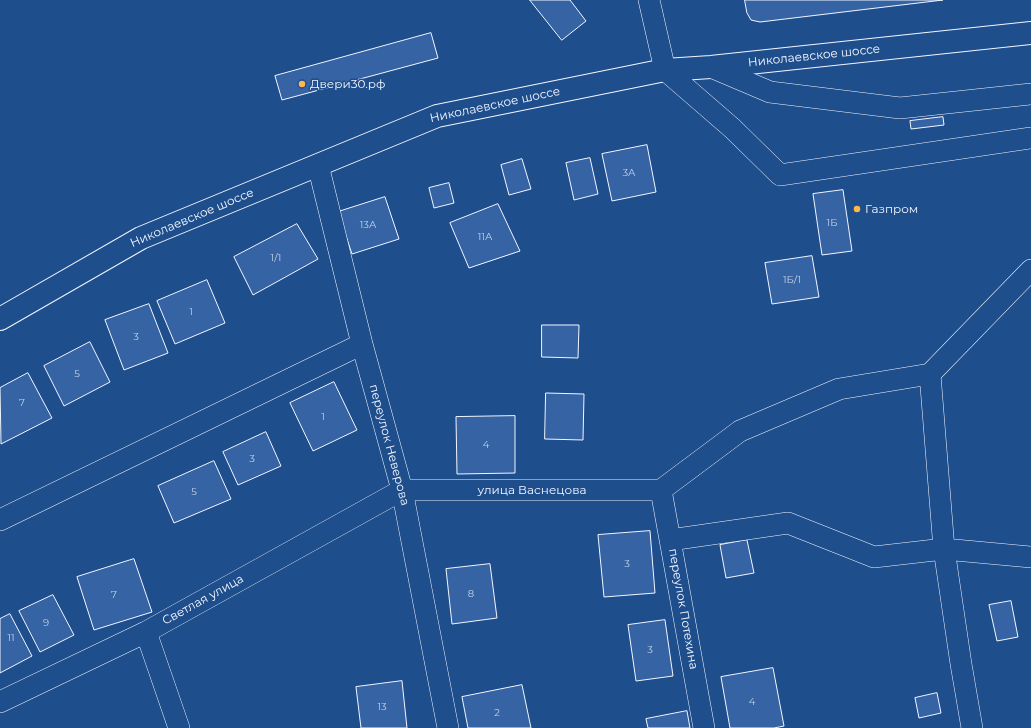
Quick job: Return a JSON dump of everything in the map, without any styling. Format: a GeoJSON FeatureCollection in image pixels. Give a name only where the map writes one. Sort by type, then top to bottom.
{"type":"FeatureCollection","features":[{"type":"Feature","properties":{"kind":"main road","name":"Николаевское шоссе"},"geometry":{"type":"LineString","coordinates":[[0,319],[141,238],[437,116],[665,70],[711,67],[1031,33]]}},
{"type":"Feature","properties":{"kind":"street"},"geometry":{"type":"LineString","coordinates":[[649,0],[665,70],[732,128],[780,175],[1031,138]]}},
{"type":"Feature","properties":{"kind":"street"},"geometry":{"type":"LineString","coordinates":[[711,67],[770,92],[900,108],[1031,94]]}},
{"type":"Feature","properties":{"kind":"street","name":"переулок Неверова"},"geometry":{"type":"LineString","coordinates":[[318,165],[362,344],[402,490],[448,728]]}},
{"type":"Feature","properties":{"kind":"street"},"geometry":{"type":"LineString","coordinates":[[661,490],[740,431],[839,389],[930,374],[1031,270]]}},
{"type":"Feature","properties":{"kind":"street"},"geometry":{"type":"LineString","coordinates":[[0,520],[362,344]]}},
{"type":"Feature","properties":{"kind":"street"},"geometry":{"type":"LineString","coordinates":[[930,374],[944,549],[972,728]]}},
{"type":"Feature","properties":{"kind":"street","name":"улица Васнецова"},"geometry":{"type":"LineString","coordinates":[[402,490],[661,490]]}},
{"type":"Feature","properties":{"kind":"street","name":"Светлая улица"},"geometry":{"type":"LineString","coordinates":[[0,702],[146,632],[402,490]]}},
{"type":"Feature","properties":{"kind":"street","name":"переулок Потехина"},"geometry":{"type":"LineString","coordinates":[[661,490],[704,728]]}},
{"type":"Feature","properties":{"kind":"street"},"geometry":{"type":"LineString","coordinates":[[670,540],[788,523],[874,557],[944,549],[1031,557]]}},
{"type":"Feature","properties":{"kind":"street"},"geometry":{"type":"LineString","coordinates":[[146,632],[178,728]]}},
{"type":"Feature","properties":{"kind":"building"},"geometry":{"type":"Polygon","coordinates":[[[530,0],[570,0],[586,21],[562,40],[530,0]]]}},
{"type":"Feature","properties":{"kind":"building"},"geometry":{"type":"Polygon","coordinates":[[[745,0],[943,0],[760,22],[751,20],[747,13],[745,0]]]}},
{"type":"Feature","properties":{"kind":"building"},"geometry":{"type":"Polygon","coordinates":[[[431,33],[438,58],[282,100],[275,76],[431,33]]]}},
{"type":"Feature","properties":{"kind":"building"},"geometry":{"type":"Polygon","coordinates":[[[943,117],[944,125],[911,129],[910,121],[943,117]]]}},
{"type":"Feature","properties":{"kind":"building"},"geometry":{"type":"Polygon","coordinates":[[[647,145],[656,192],[612,201],[602,154],[647,145]]]}},
{"type":"Feature","properties":{"kind":"building"},"geometry":{"type":"Polygon","coordinates":[[[590,158],[598,194],[574,200],[566,163],[590,158]]]}},
{"type":"Feature","properties":{"kind":"building"},"geometry":{"type":"Polygon","coordinates":[[[522,159],[531,189],[509,195],[501,165],[522,159]]]}},
{"type":"Feature","properties":{"kind":"building"},"geometry":{"type":"Polygon","coordinates":[[[449,183],[454,203],[434,208],[429,188],[449,183]]]}},
{"type":"Feature","properties":{"kind":"building"},"geometry":{"type":"Polygon","coordinates":[[[843,190],[852,251],[822,255],[813,194],[843,190]]]}},
{"type":"Feature","properties":{"kind":"building"},"geometry":{"type":"Polygon","coordinates":[[[385,197],[399,239],[352,254],[338,212],[385,197]]]}},
{"type":"Feature","properties":{"kind":"building"},"geometry":{"type":"Polygon","coordinates":[[[498,204],[520,251],[469,268],[450,223],[498,204]]]}},
{"type":"Feature","properties":{"kind":"building"},"geometry":{"type":"Polygon","coordinates":[[[297,224],[318,259],[253,295],[234,257],[297,224]]]}},
{"type":"Feature","properties":{"kind":"building"},"geometry":{"type":"Polygon","coordinates":[[[812,256],[819,297],[772,304],[765,263],[812,256]]]}},
{"type":"Feature","properties":{"kind":"building"},"geometry":{"type":"Polygon","coordinates":[[[207,280],[225,323],[175,344],[157,301],[207,280]]]}},
{"type":"Feature","properties":{"kind":"building"},"geometry":{"type":"Polygon","coordinates":[[[149,304],[168,353],[124,370],[105,320],[149,304]]]}},
{"type":"Feature","properties":{"kind":"building"},"geometry":{"type":"Polygon","coordinates":[[[542,325],[579,325],[578,358],[542,357],[542,325]]]}},
{"type":"Feature","properties":{"kind":"building"},"geometry":{"type":"Polygon","coordinates":[[[90,342],[110,382],[64,406],[44,366],[90,342]]]}},
{"type":"Feature","properties":{"kind":"building"},"geometry":{"type":"Polygon","coordinates":[[[28,373],[52,418],[1,444],[0,388],[28,373]]]}},
{"type":"Feature","properties":{"kind":"building"},"geometry":{"type":"Polygon","coordinates":[[[334,382],[357,430],[313,451],[290,403],[334,382]]]}},
{"type":"Feature","properties":{"kind":"building"},"geometry":{"type":"Polygon","coordinates":[[[546,393],[584,394],[583,440],[545,439],[546,393]]]}},
{"type":"Feature","properties":{"kind":"building"},"geometry":{"type":"Polygon","coordinates":[[[515,416],[515,473],[457,474],[456,417],[515,416]]]}},
{"type":"Feature","properties":{"kind":"building"},"geometry":{"type":"Polygon","coordinates":[[[266,432],[281,466],[238,485],[223,452],[266,432]]]}},
{"type":"Feature","properties":{"kind":"building"},"geometry":{"type":"Polygon","coordinates":[[[214,461],[231,499],[174,523],[158,486],[214,461]]]}},
{"type":"Feature","properties":{"kind":"building"},"geometry":{"type":"Polygon","coordinates":[[[650,531],[655,593],[604,597],[598,535],[650,531]]]}},
{"type":"Feature","properties":{"kind":"building"},"geometry":{"type":"Polygon","coordinates":[[[747,540],[754,573],[726,578],[720,545],[747,540]]]}},
{"type":"Feature","properties":{"kind":"building"},"geometry":{"type":"Polygon","coordinates":[[[134,559],[152,612],[94,630],[77,577],[134,559]]]}},
{"type":"Feature","properties":{"kind":"building"},"geometry":{"type":"Polygon","coordinates":[[[490,564],[497,618],[452,624],[446,569],[490,564]]]}},
{"type":"Feature","properties":{"kind":"building"},"geometry":{"type":"Polygon","coordinates":[[[53,595],[74,635],[40,652],[19,611],[53,595]]]}},
{"type":"Feature","properties":{"kind":"building"},"geometry":{"type":"Polygon","coordinates":[[[1011,601],[1018,637],[997,641],[989,605],[1011,601]]]}},
{"type":"Feature","properties":{"kind":"building"},"geometry":{"type":"Polygon","coordinates":[[[10,614],[32,656],[0,673],[0,619],[10,614]]]}},
{"type":"Feature","properties":{"kind":"building"},"geometry":{"type":"Polygon","coordinates":[[[665,620],[673,676],[636,681],[628,625],[665,620]]]}},
{"type":"Feature","properties":{"kind":"building"},"geometry":{"type":"Polygon","coordinates":[[[773,668],[784,726],[774,728],[730,728],[721,677],[773,668]]]}},
{"type":"Feature","properties":{"kind":"building"},"geometry":{"type":"Polygon","coordinates":[[[402,681],[407,728],[361,728],[356,687],[402,681]]]}},
{"type":"Feature","properties":{"kind":"building"},"geometry":{"type":"Polygon","coordinates":[[[522,685],[531,728],[468,728],[462,697],[522,685]]]}},
{"type":"Feature","properties":{"kind":"building"},"geometry":{"type":"Polygon","coordinates":[[[937,693],[941,713],[919,718],[915,698],[937,693]]]}},
{"type":"Feature","properties":{"kind":"building"},"geometry":{"type":"Polygon","coordinates":[[[687,711],[690,728],[648,728],[646,719],[687,711]]]}},
{"type":"Feature","properties":{"kind":"place","name":"Двери30.рф"},"geometry":{"type":"Point","coordinates":[302,84]}},
{"type":"Feature","properties":{"kind":"place","name":"Газпром"},"geometry":{"type":"Point","coordinates":[857,209]}}]}
